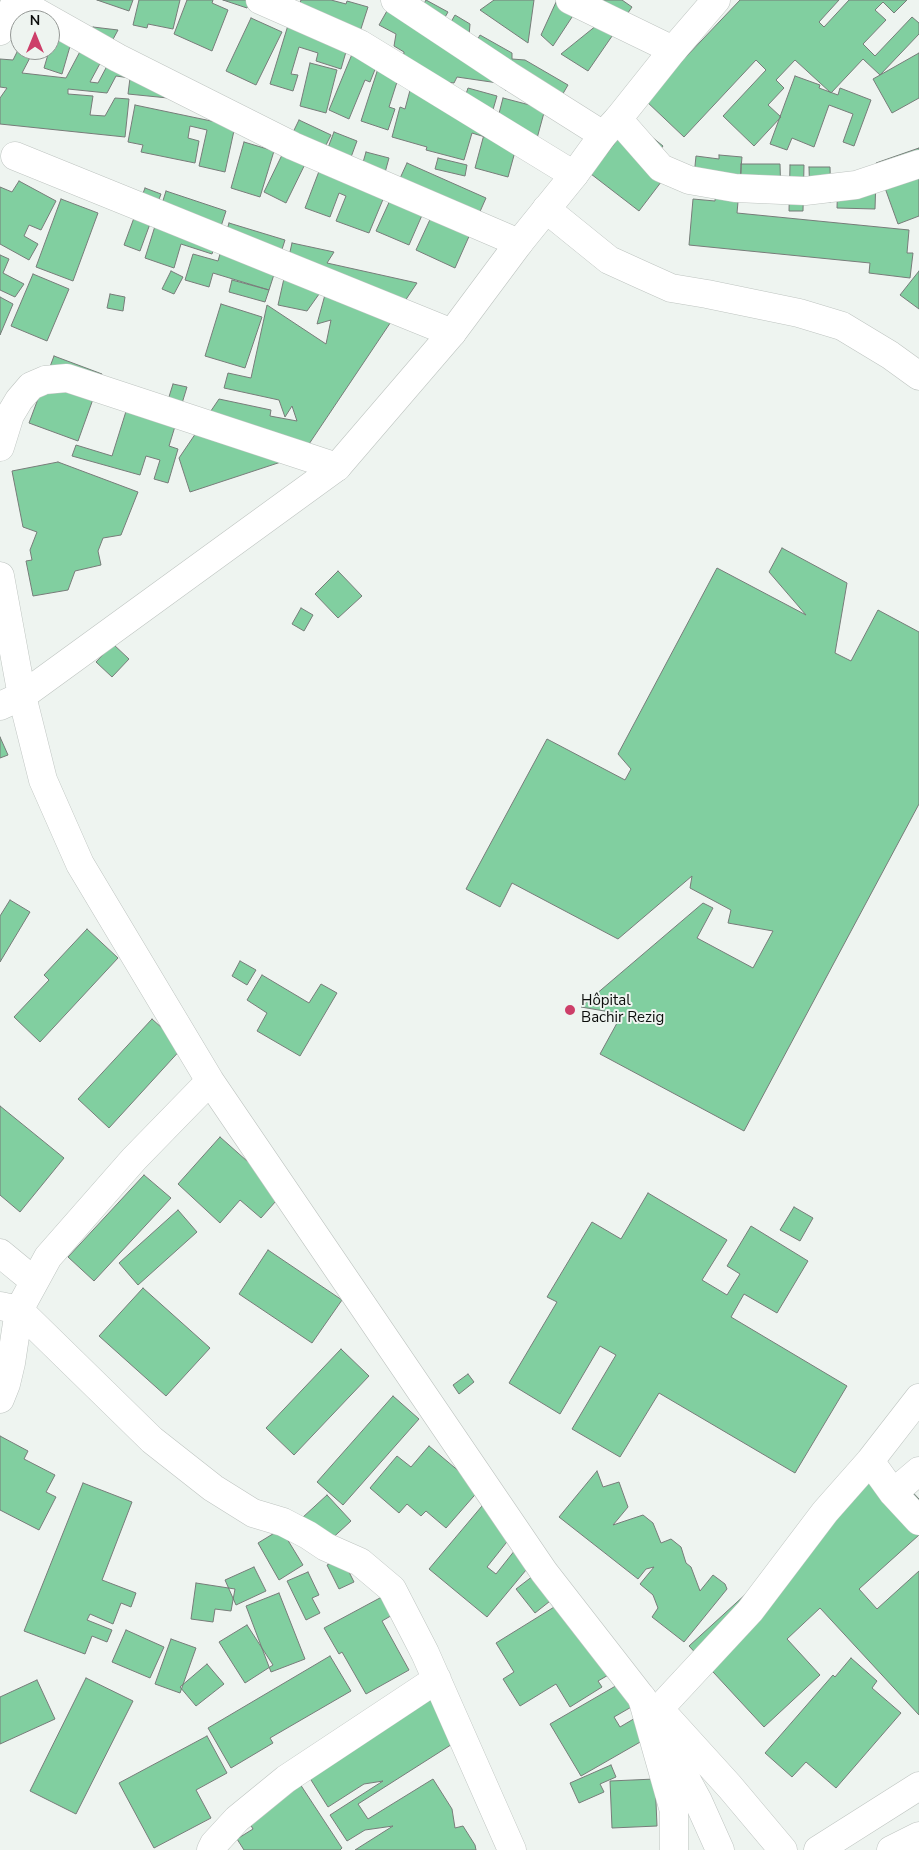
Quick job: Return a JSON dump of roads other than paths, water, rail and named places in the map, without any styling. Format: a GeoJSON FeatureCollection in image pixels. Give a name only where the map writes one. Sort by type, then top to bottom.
{"type":"FeatureCollection","features":[{"type":"Feature","properties":{"kind":"street"},"geometry":{"type":"LineString","coordinates":[[0,31],[17,0],[118,58],[293,146],[519,243]]}},
{"type":"Feature","properties":{"kind":"street"},"geometry":{"type":"LineString","coordinates":[[260,0],[360,44],[574,175]]}},
{"type":"Feature","properties":{"kind":"street"},"geometry":{"type":"LineString","coordinates":[[395,0],[508,75],[610,127],[661,168],[690,180],[735,188],[805,191],[856,185],[919,164]]}},
{"type":"Feature","properties":{"kind":"street"},"geometry":{"type":"LineString","coordinates":[[570,0],[673,50]]}},
{"type":"Feature","properties":{"kind":"street"},"geometry":{"type":"LineString","coordinates":[[11,701],[337,467],[452,333],[519,243],[610,127],[716,0]]}},
{"type":"Feature","properties":{"kind":"street"},"geometry":{"type":"LineString","coordinates":[[15,156],[452,333]]}},
{"type":"Feature","properties":{"kind":"street"},"geometry":{"type":"LineString","coordinates":[[546,209],[609,260],[671,288],[799,313],[842,326],[890,355],[919,376]]}},
{"type":"Feature","properties":{"kind":"street"},"geometry":{"type":"LineString","coordinates":[[0,447],[10,415],[19,400],[31,386],[45,380],[67,378],[337,467]]}},
{"type":"Feature","properties":{"kind":"street"},"geometry":{"type":"LineString","coordinates":[[0,576],[11,701],[43,780],[80,864],[210,1081],[544,1572],[651,1703],[730,1787],[783,1850]]}},
{"type":"Feature","properties":{"kind":"street"},"geometry":{"type":"LineString","coordinates":[[0,1399],[11,1363],[10,1308],[34,1281],[48,1257],[134,1159],[210,1081]]}},
{"type":"Feature","properties":{"kind":"street"},"geometry":{"type":"LineString","coordinates":[[0,1254],[34,1281]]}},
{"type":"Feature","properties":{"kind":"street"},"geometry":{"type":"LineString","coordinates":[[10,1308],[152,1440],[213,1488],[253,1513],[283,1522],[326,1547],[360,1562],[392,1589],[437,1679],[512,1850]]}},
{"type":"Feature","properties":{"kind":"street"},"geometry":{"type":"LineString","coordinates":[[651,1703],[750,1611],[825,1512],[870,1461],[919,1398]]}},
{"type":"Feature","properties":{"kind":"street"},"geometry":{"type":"LineString","coordinates":[[870,1461],[893,1493],[919,1521]]}},
{"type":"Feature","properties":{"kind":"street"},"geometry":{"type":"LineString","coordinates":[[893,1493],[919,1471]]}},
{"type":"Feature","properties":{"kind":"street"},"geometry":{"type":"LineString","coordinates":[[211,1850],[214,1844],[237,1819],[286,1779],[437,1679]]}},
{"type":"Feature","properties":{"kind":"street"},"geometry":{"type":"LineString","coordinates":[[651,1703],[674,1811],[674,1850]]}},
{"type":"Feature","properties":{"kind":"street"},"geometry":{"type":"LineString","coordinates":[[651,1703],[720,1850]]}},
{"type":"Feature","properties":{"kind":"street"},"geometry":{"type":"LineString","coordinates":[[818,1850],[919,1786]]}},
{"type":"Feature","properties":{"kind":"street"},"geometry":{"type":"LineString","coordinates":[[891,1850],[919,1836]]}},
{"type":"Feature","properties":{"kind":"place","name":"Hôpital Bachir Rezig"},"geometry":{"type":"Point","coordinates":[570,1010]}}]}
